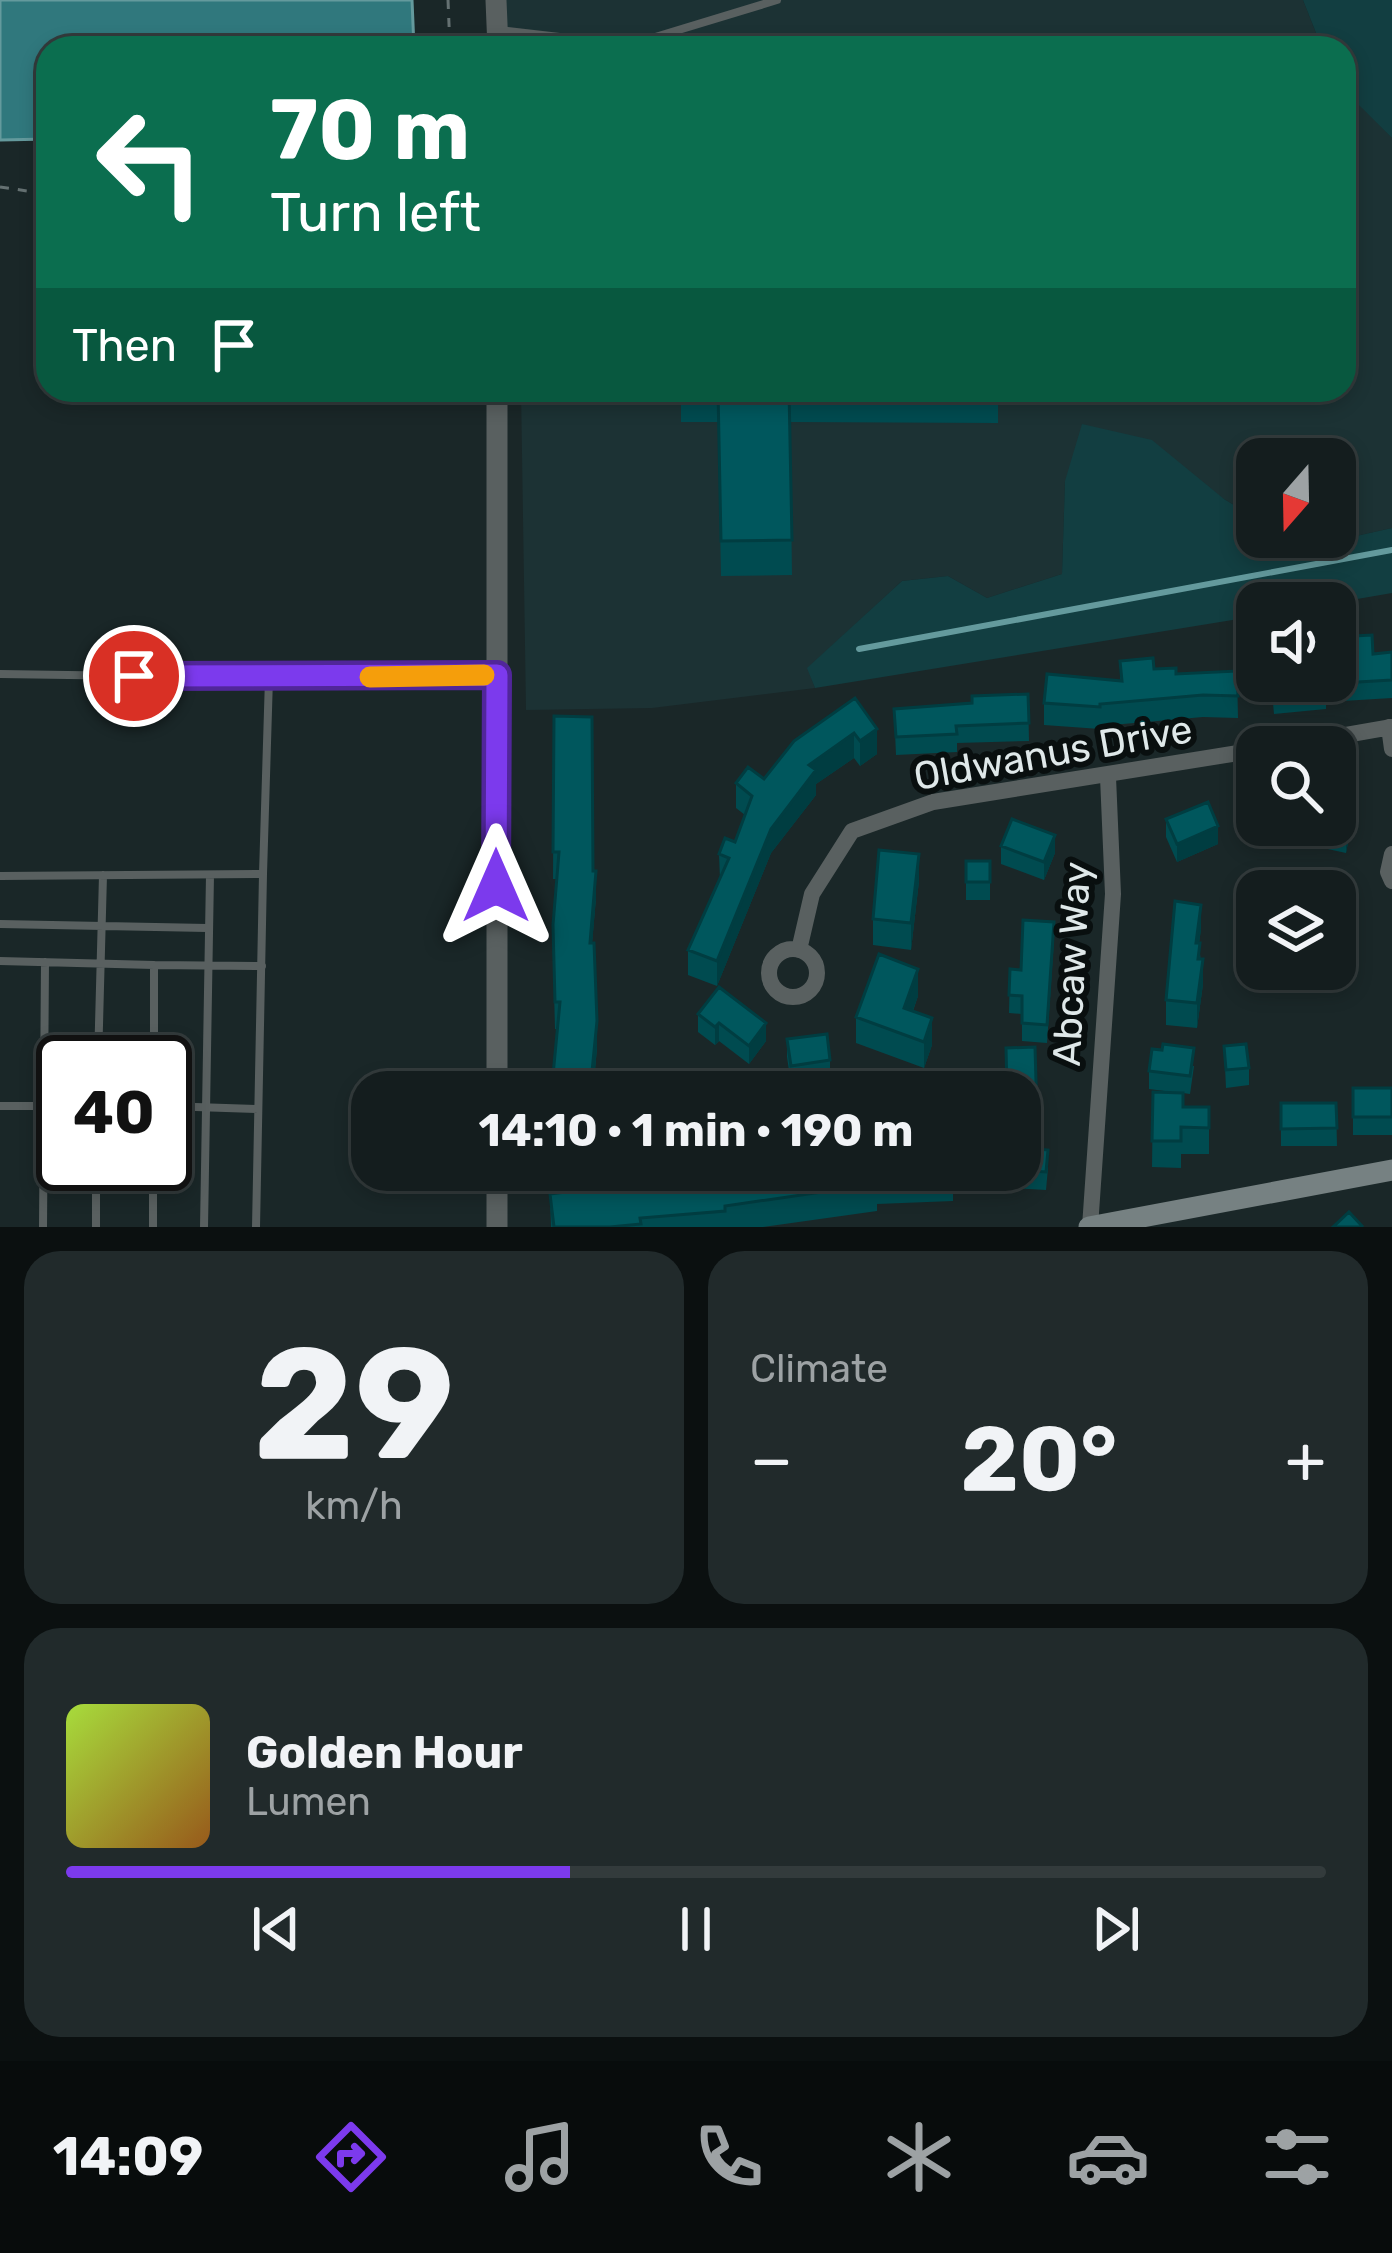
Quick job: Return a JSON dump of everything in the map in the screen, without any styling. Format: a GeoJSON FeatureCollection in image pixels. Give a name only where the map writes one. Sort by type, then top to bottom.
{"type":"FeatureCollection","features":[{"type":"Feature","properties":{"kind":"main road"},"geometry":{"type":"LineString","coordinates":[[1089,1227],[1392,1170]]}},
{"type":"Feature","properties":{"kind":"street"},"geometry":{"type":"LineString","coordinates":[[496,0],[498,36]]}},
{"type":"Feature","properties":{"kind":"street"},"geometry":{"type":"LineString","coordinates":[[497,402],[497,1071]]}},
{"type":"Feature","properties":{"kind":"street"},"geometry":{"type":"LineString","coordinates":[[1356,733],[1390,727],[1392,749]]}},
{"type":"Feature","properties":{"kind":"street","name":"Oldwanus Drive"},"geometry":{"type":"LineString","coordinates":[[799,950],[812,894],[852,831],[933,802],[1236,755]]}},
{"type":"Feature","properties":{"kind":"street","name":"Abcaw Way"},"geometry":{"type":"LineString","coordinates":[[1089,1227],[1113,893],[1108,777]]}},
{"type":"Feature","properties":{"kind":"street"},"geometry":{"type":"LineString","coordinates":[[1392,854],[1388,863],[1392,881]]}},
{"type":"Feature","properties":{"kind":"street"},"geometry":{"type":"LineString","coordinates":[[497,1191],[497,1227]]}},
{"type":"Feature","properties":{"kind":"lane"},"geometry":{"type":"LineString","coordinates":[[658,36],[772,1]]}},
{"type":"Feature","properties":{"kind":"lane"},"geometry":{"type":"LineString","coordinates":[[0,674],[497,675]]}},
{"type":"Feature","properties":{"kind":"lane"},"geometry":{"type":"LineString","coordinates":[[256,1227],[268,678]]}},
{"type":"Feature","properties":{"kind":"lane"},"geometry":{"type":"LineString","coordinates":[[204,1227],[210,874]]}},
{"type":"Feature","properties":{"kind":"lane"},"geometry":{"type":"LineString","coordinates":[[0,876],[263,874]]}},
{"type":"Feature","properties":{"kind":"lane"},"geometry":{"type":"LineString","coordinates":[[98,1035],[103,875]]}},
{"type":"Feature","properties":{"kind":"lane"},"geometry":{"type":"LineString","coordinates":[[0,924],[208,928]]}},
{"type":"Feature","properties":{"kind":"lane"},"geometry":{"type":"LineString","coordinates":[[0,961],[262,966]]}},
{"type":"Feature","properties":{"kind":"lane"},"geometry":{"type":"LineString","coordinates":[[44,1035],[45,962]]}},
{"type":"Feature","properties":{"kind":"lane"},"geometry":{"type":"LineString","coordinates":[[154,964],[154,1035]]}},
{"type":"Feature","properties":{"kind":"lane"},"geometry":{"type":"LineString","coordinates":[[0,1106],[36,1106]]}},
{"type":"Feature","properties":{"kind":"lane"},"geometry":{"type":"LineString","coordinates":[[192,1107],[258,1109]]}},
{"type":"Feature","properties":{"kind":"lane"},"geometry":{"type":"LineString","coordinates":[[44,1191],[44,1227]]}},
{"type":"Feature","properties":{"kind":"lane"},"geometry":{"type":"LineString","coordinates":[[96,1191],[96,1227]]}},
{"type":"Feature","properties":{"kind":"lane"},"geometry":{"type":"LineString","coordinates":[[153,1191],[153,1227]]}},
{"type":"Feature","properties":{"kind":"path"},"geometry":{"type":"LineString","coordinates":[[448,0],[450,36]]}},
{"type":"Feature","properties":{"kind":"path"},"geometry":{"type":"LineString","coordinates":[[0,187],[36,192]]}},
{"type":"Feature","properties":{"kind":"shaded area"},"geometry":{"type":"Polygon","coordinates":[[[0,0],[412,0],[414,36],[36,36],[36,139],[0,140],[0,0]]]}},
{"type":"Feature","properties":{"kind":"shaded area"},"geometry":{"type":"Polygon","coordinates":[[[506,0],[1303,0],[1317,36],[508,36],[506,0]]]}},
{"type":"Feature","properties":{"kind":"shaded area"},"geometry":{"type":"Polygon","coordinates":[[[1303,0],[1392,0],[1392,138],[1356,104],[1356,36],[1317,36],[1303,0]]]}},
{"type":"Feature","properties":{"kind":"shaded area"},"geometry":{"type":"Polygon","coordinates":[[[1356,103],[1392,138],[1392,528],[1356,536],[1356,438],[1236,438],[1236,506],[1224,499],[1065,481],[1062,574],[987,598],[948,576],[902,581],[808,668],[815,688],[652,708],[526,710],[521,402],[1356,402],[1356,103]]]}},
{"type":"Feature","properties":{"kind":"shaded area"},"geometry":{"type":"Polygon","coordinates":[[[1082,424],[1152,440],[1236,506],[1236,558],[1356,558],[1356,536],[1392,528],[1392,593],[1356,599],[1356,582],[1236,582],[1236,619],[815,688],[807,668],[902,581],[948,576],[987,598],[1062,574],[1065,481],[1082,424]]]}},
{"type":"Feature","properties":{"kind":"building"},"geometry":{"type":"Polygon","coordinates":[[[718,402],[789,402],[792,540],[721,541],[718,402]]]}},
{"type":"Feature","properties":{"kind":"building"},"geometry":{"type":"Polygon","coordinates":[[[1372,635],[1373,654],[1392,652],[1392,680],[1356,682],[1356,636],[1372,635]]]}},
{"type":"Feature","properties":{"kind":"building"},"geometry":{"type":"Polygon","coordinates":[[[1153,658],[1154,669],[1176,668],[1176,674],[1236,671],[1236,696],[1203,695],[1100,707],[1044,703],[1047,674],[1122,681],[1120,661],[1153,658]]]}},
{"type":"Feature","properties":{"kind":"building"},"geometry":{"type":"Polygon","coordinates":[[[1028,694],[1029,723],[956,726],[957,734],[896,737],[894,709],[972,703],[972,696],[1028,694]]]}},
{"type":"Feature","properties":{"kind":"building"},"geometry":{"type":"Polygon","coordinates":[[[855,698],[877,729],[860,741],[854,733],[809,765],[816,770],[771,829],[717,961],[688,950],[729,858],[719,854],[725,838],[735,842],[752,796],[736,783],[748,767],[764,779],[794,741],[855,698]]]}},
{"type":"Feature","properties":{"kind":"building"},"geometry":{"type":"Polygon","coordinates":[[[554,716],[592,717],[596,871],[590,943],[594,943],[597,1021],[592,1071],[553,1071],[560,1002],[555,1002],[553,925],[559,852],[553,852],[554,716]]]}},
{"type":"Feature","properties":{"kind":"building"},"geometry":{"type":"Polygon","coordinates":[[[1208,802],[1218,826],[1177,844],[1166,819],[1208,802]]]}},
{"type":"Feature","properties":{"kind":"building"},"geometry":{"type":"Polygon","coordinates":[[[1012,819],[1055,835],[1044,862],[1001,846],[1012,819]]]}},
{"type":"Feature","properties":{"kind":"building"},"geometry":{"type":"Polygon","coordinates":[[[879,850],[919,854],[911,923],[873,919],[879,850]]]}},
{"type":"Feature","properties":{"kind":"building"},"geometry":{"type":"Polygon","coordinates":[[[966,861],[990,861],[990,882],[966,882],[966,861]]]}},
{"type":"Feature","properties":{"kind":"building"},"geometry":{"type":"Polygon","coordinates":[[[1175,901],[1201,905],[1196,943],[1200,943],[1198,959],[1203,959],[1197,1003],[1166,1000],[1175,901]]]}},
{"type":"Feature","properties":{"kind":"building"},"geometry":{"type":"Polygon","coordinates":[[[1023,920],[1054,922],[1047,1025],[1022,1023],[1022,996],[1009,995],[1010,969],[1021,970],[1023,920]]]}},
{"type":"Feature","properties":{"kind":"building"},"geometry":{"type":"Polygon","coordinates":[[[879,954],[918,969],[904,1008],[932,1018],[924,1042],[856,1017],[879,954]]]}},
{"type":"Feature","properties":{"kind":"building"},"geometry":{"type":"Polygon","coordinates":[[[719,987],[766,1023],[749,1046],[698,1014],[719,987]]]}},
{"type":"Feature","properties":{"kind":"building"},"geometry":{"type":"Polygon","coordinates":[[[827,1034],[830,1060],[791,1066],[787,1039],[827,1034]]]}},
{"type":"Feature","properties":{"kind":"building"},"geometry":{"type":"Polygon","coordinates":[[[1163,1044],[1194,1048],[1190,1076],[1149,1071],[1152,1049],[1162,1050],[1163,1044]]]}},
{"type":"Feature","properties":{"kind":"building"},"geometry":{"type":"Polygon","coordinates":[[[1246,1044],[1249,1068],[1226,1070],[1224,1046],[1246,1044]]]}},
{"type":"Feature","properties":{"kind":"building"},"geometry":{"type":"Polygon","coordinates":[[[1035,1047],[1036,1071],[1007,1071],[1006,1048],[1035,1047]]]}},
{"type":"Feature","properties":{"kind":"building"},"geometry":{"type":"Polygon","coordinates":[[[1353,1088],[1392,1088],[1392,1117],[1353,1117],[1353,1088]]]}},
{"type":"Feature","properties":{"kind":"building"},"geometry":{"type":"Polygon","coordinates":[[[1153,1092],[1183,1093],[1183,1107],[1209,1107],[1209,1128],[1181,1127],[1181,1141],[1152,1141],[1153,1092]]]}},
{"type":"Feature","properties":{"kind":"building"},"geometry":{"type":"Polygon","coordinates":[[[1281,1103],[1336,1103],[1337,1128],[1281,1129],[1281,1103]]]}},
{"type":"Feature","properties":{"kind":"building"},"geometry":{"type":"Polygon","coordinates":[[[1041,1149],[1048,1150],[1046,1172],[1041,1172],[1041,1149]]]}},
{"type":"Feature","properties":{"kind":"building"},"geometry":{"type":"Polygon","coordinates":[[[829,1191],[725,1206],[725,1211],[640,1218],[641,1224],[610,1227],[554,1227],[550,1194],[829,1191]]]}},
{"type":"Feature","properties":{"kind":"building"},"geometry":{"type":"Polygon","coordinates":[[[1349,1212],[1361,1227],[1333,1227],[1349,1212]]]}},
{"type":"Feature","properties":{"kind":"waterway"},"geometry":{"type":"LineString","coordinates":[[859,649],[1392,550]]}},
{"type":"Feature","properties":{"kind":"slow traffic"},"geometry":{"type":"LineString","coordinates":[[370,677],[484,675]]}},
{"type":"Feature","properties":{"kind":"route"},"geometry":{"type":"LineString","coordinates":[[134,676],[497,675],[496,886]]}}]}
